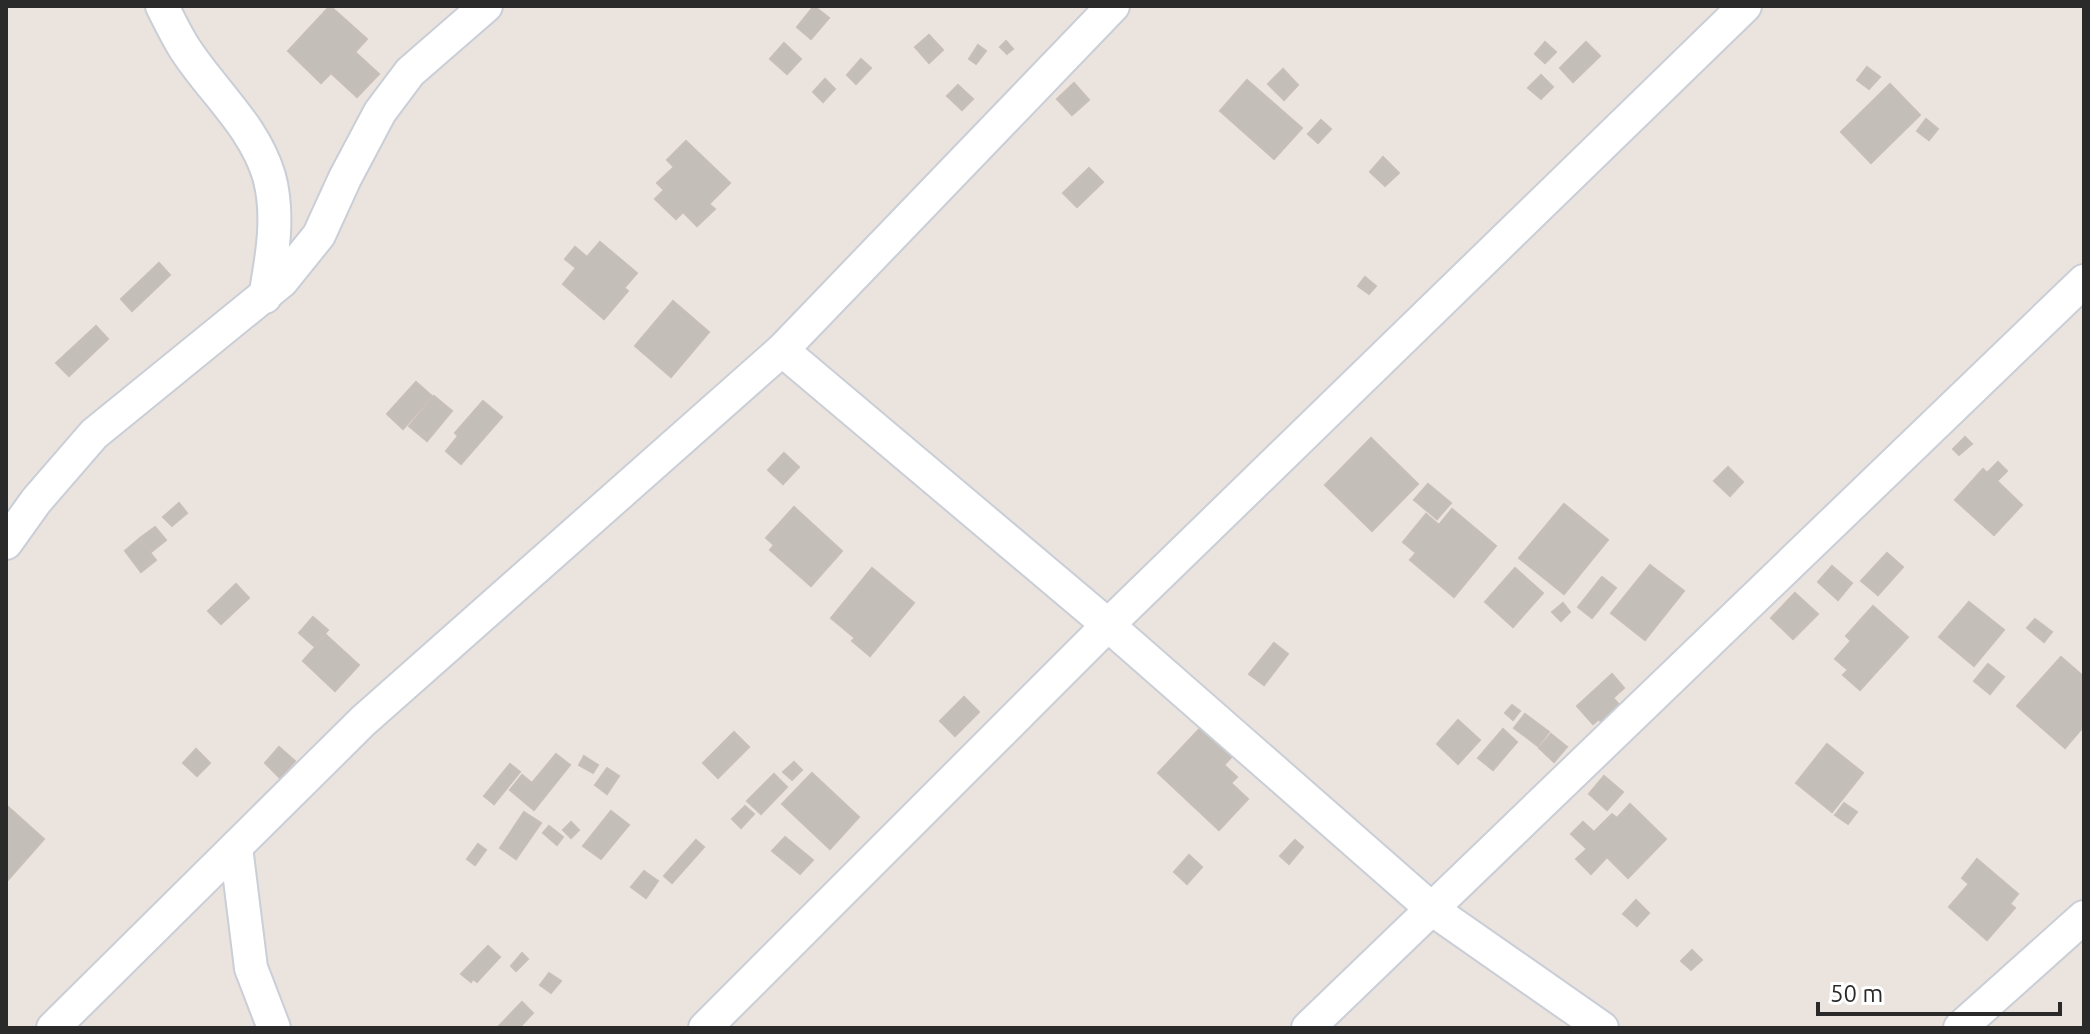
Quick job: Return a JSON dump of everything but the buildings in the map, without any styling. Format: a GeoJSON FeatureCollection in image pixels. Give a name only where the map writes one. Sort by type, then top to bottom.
{"type":"FeatureCollection","features":[{"type":"Feature","properties":{"kind":"street"},"geometry":{"type":"LineString","coordinates":[[162,6],[185,49],[245,127],[269,177],[274,234],[265,297]]}},
{"type":"Feature","properties":{"kind":"street"},"geometry":{"type":"LineString","coordinates":[[6,543],[36,501],[94,434],[282,281],[319,235],[380,112],[410,72],[486,6]]}},
{"type":"Feature","properties":{"kind":"street"},"geometry":{"type":"LineString","coordinates":[[53,1028],[363,721],[782,350],[1113,6]]}},
{"type":"Feature","properties":{"kind":"street"},"geometry":{"type":"LineString","coordinates":[[705,1028],[1108,625],[1745,6]]}},
{"type":"Feature","properties":{"kind":"street"},"geometry":{"type":"LineString","coordinates":[[1308,1028],[2084,281]]}},
{"type":"Feature","properties":{"kind":"street"},"geometry":{"type":"LineString","coordinates":[[782,350],[1108,625],[1433,910],[1602,1028]]}},
{"type":"Feature","properties":{"kind":"street"},"geometry":{"type":"LineString","coordinates":[[236,847],[251,968],[274,1028]]}},
{"type":"Feature","properties":{"kind":"street"},"geometry":{"type":"LineString","coordinates":[[1960,1028],[2084,917]]}}]}
